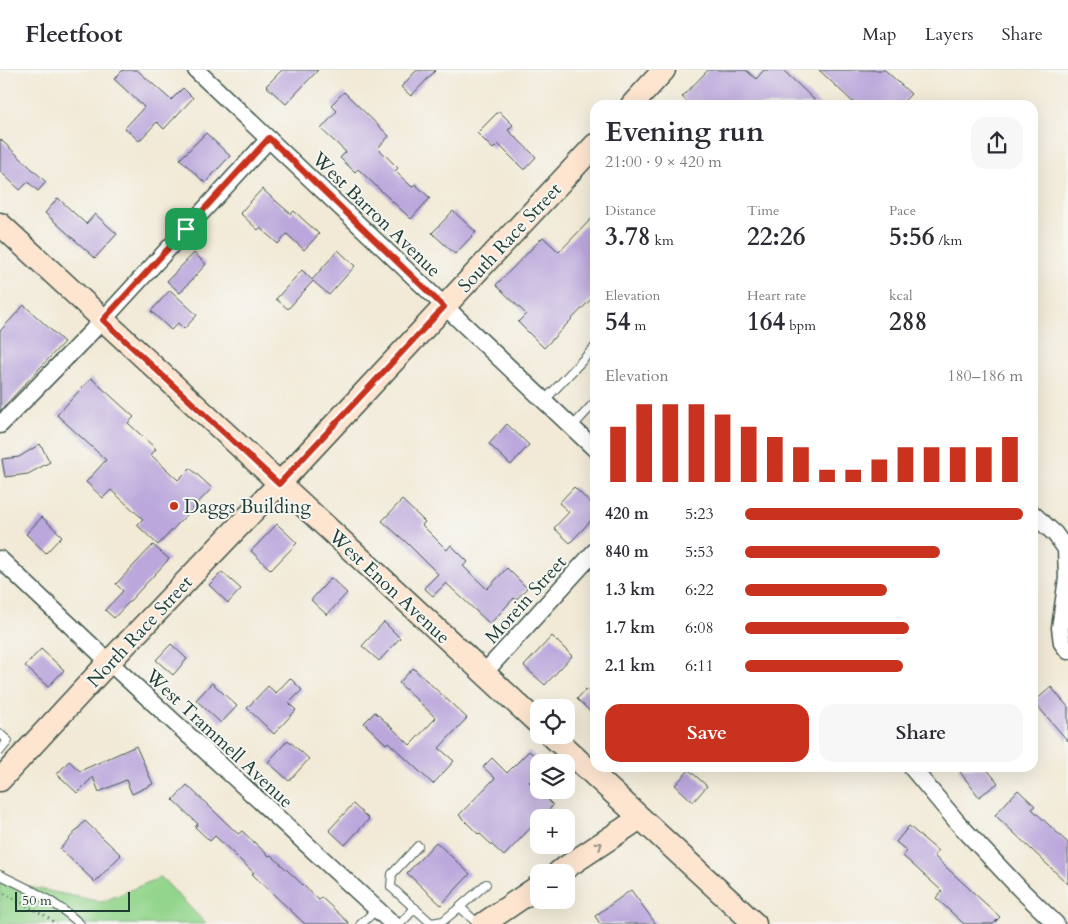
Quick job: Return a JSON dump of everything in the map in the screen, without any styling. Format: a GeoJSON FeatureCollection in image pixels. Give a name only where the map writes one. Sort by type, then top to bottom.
{"type":"FeatureCollection","features":[{"type":"Feature","properties":{"kind":"street","name":"West Barron Avenue"},"geometry":{"type":"LineString","coordinates":[[196,70],[590,444]]}},
{"type":"Feature","properties":{"kind":"street"},"geometry":{"type":"LineString","coordinates":[[637,100],[664,70]]}},
{"type":"Feature","properties":{"kind":"street"},"geometry":{"type":"LineString","coordinates":[[0,425],[103,320],[269,138]]}},
{"type":"Feature","properties":{"kind":"street","name":"South Race Street"},"geometry":{"type":"LineString","coordinates":[[279,484],[590,150]]}},
{"type":"Feature","properties":{"kind":"street","name":"West Enon Avenue"},"geometry":{"type":"LineString","coordinates":[[0,224],[530,716]]}},
{"type":"Feature","properties":{"kind":"street","name":"North Race Street"},"geometry":{"type":"LineString","coordinates":[[0,780],[109,662],[279,484]]}},
{"type":"Feature","properties":{"kind":"street"},"geometry":{"type":"LineString","coordinates":[[1038,519],[1055,534],[1066,549],[1067,578],[1060,628],[1062,643],[1068,651]]}},
{"type":"Feature","properties":{"kind":"street","name":"Morein Street"},"geometry":{"type":"LineString","coordinates":[[484,673],[590,556]]}},
{"type":"Feature","properties":{"kind":"street","name":"West Trammell Avenue"},"geometry":{"type":"LineString","coordinates":[[0,559],[393,924]]}},
{"type":"Feature","properties":{"kind":"street"},"geometry":{"type":"LineString","coordinates":[[561,744],[590,771]]}},
{"type":"Feature","properties":{"kind":"street"},"geometry":{"type":"LineString","coordinates":[[591,772],[754,924]]}},
{"type":"Feature","properties":{"kind":"street"},"geometry":{"type":"LineString","coordinates":[[915,772],[958,823],[1056,924]]}},
{"type":"Feature","properties":{"kind":"street"},"geometry":{"type":"LineString","coordinates":[[571,864],[640,818]]}},
{"type":"Feature","properties":{"kind":"street"},"geometry":{"type":"LineString","coordinates":[[483,924],[530,892]]}},
{"type":"Feature","properties":{"kind":"lane"},"geometry":{"type":"LineString","coordinates":[[544,401],[590,352]]}},
{"type":"Feature","properties":{"kind":"lane"},"geometry":{"type":"LineString","coordinates":[[572,427],[590,407]]}},
{"type":"Feature","properties":{"kind":"lane"},"geometry":{"type":"LineString","coordinates":[[0,734],[8,742],[0,750]]}},
{"type":"Feature","properties":{"kind":"lane"},"geometry":{"type":"LineString","coordinates":[[418,846],[392,874],[392,887],[432,924],[443,921],[486,884]]}},
{"type":"Feature","properties":{"kind":"lane"},"geometry":{"type":"LineString","coordinates":[[0,874],[47,898],[80,924]]}},
{"type":"Feature","properties":{"kind":"lane"},"geometry":{"type":"LineString","coordinates":[[460,907],[478,924]]}},
{"type":"Feature","properties":{"kind":"lane"},"geometry":{"type":"LineString","coordinates":[[400,924],[415,908]]}},
{"type":"Feature","properties":{"kind":"lane"},"geometry":{"type":"LineString","coordinates":[[361,924],[377,909]]}},
{"type":"Feature","properties":{"kind":"path"},"geometry":{"type":"LineString","coordinates":[[0,891],[44,915],[56,924]]}},
{"type":"Feature","properties":{"kind":"green space"},"geometry":{"type":"Polygon","coordinates":[[[161,877],[206,924],[0,924],[0,881],[102,902],[161,877]]]}},
{"type":"Feature","properties":{"kind":"building"},"geometry":{"type":"Polygon","coordinates":[[[123,70],[137,70],[171,100],[183,88],[193,98],[164,129],[157,122],[139,141],[125,128],[144,107],[114,79],[123,70]]]}},
{"type":"Feature","properties":{"kind":"building"},"geometry":{"type":"Polygon","coordinates":[[[282,70],[318,70],[286,104],[266,86],[282,70]]]}},
{"type":"Feature","properties":{"kind":"building"},"geometry":{"type":"Polygon","coordinates":[[[417,70],[436,70],[411,96],[401,87],[417,70]]]}},
{"type":"Feature","properties":{"kind":"building"},"geometry":{"type":"Polygon","coordinates":[[[708,70],[746,70],[756,79],[764,70],[783,70],[815,100],[685,100],[682,97],[708,70]]]}},
{"type":"Feature","properties":{"kind":"building"},"geometry":{"type":"Polygon","coordinates":[[[819,70],[885,70],[911,94],[905,100],[851,100],[819,70]]]}},
{"type":"Feature","properties":{"kind":"building"},"geometry":{"type":"Polygon","coordinates":[[[344,92],[389,136],[378,148],[398,168],[395,171],[412,187],[415,184],[430,198],[411,219],[358,169],[355,172],[340,158],[346,152],[321,129],[337,111],[331,105],[344,92]]]}},
{"type":"Feature","properties":{"kind":"building"},"geometry":{"type":"Polygon","coordinates":[[[499,111],[513,125],[508,130],[536,157],[524,170],[498,144],[493,149],[477,133],[499,111]]]}},
{"type":"Feature","properties":{"kind":"building"},"geometry":{"type":"Polygon","coordinates":[[[206,133],[230,156],[205,183],[180,159],[206,133]]]}},
{"type":"Feature","properties":{"kind":"building"},"geometry":{"type":"Polygon","coordinates":[[[0,139],[46,182],[38,191],[28,182],[20,190],[0,171],[0,139]]]}},
{"type":"Feature","properties":{"kind":"building"},"geometry":{"type":"Polygon","coordinates":[[[262,189],[291,214],[294,211],[319,234],[304,250],[287,234],[278,244],[260,228],[258,230],[240,213],[262,189]]]}},
{"type":"Feature","properties":{"kind":"building"},"geometry":{"type":"Polygon","coordinates":[[[58,198],[86,224],[95,214],[117,234],[95,258],[45,213],[58,198]]]}},
{"type":"Feature","properties":{"kind":"building"},"geometry":{"type":"Polygon","coordinates":[[[453,211],[476,232],[455,254],[432,233],[453,211]]]}},
{"type":"Feature","properties":{"kind":"building"},"geometry":{"type":"Polygon","coordinates":[[[590,220],[590,300],[544,348],[518,322],[526,314],[496,285],[543,237],[559,252],[590,220]]]}},
{"type":"Feature","properties":{"kind":"building"},"geometry":{"type":"Polygon","coordinates":[[[338,250],[355,266],[329,295],[313,281],[288,309],[276,299],[302,270],[312,280],[338,250]]]}},
{"type":"Feature","properties":{"kind":"building"},"geometry":{"type":"Polygon","coordinates":[[[194,253],[206,264],[180,293],[167,281],[194,253]]]}},
{"type":"Feature","properties":{"kind":"building"},"geometry":{"type":"Polygon","coordinates":[[[170,290],[197,315],[184,329],[178,323],[171,330],[151,311],[170,290]]]}},
{"type":"Feature","properties":{"kind":"building"},"geometry":{"type":"Polygon","coordinates":[[[24,305],[64,342],[0,411],[0,331],[24,305]]]}},
{"type":"Feature","properties":{"kind":"building"},"geometry":{"type":"Polygon","coordinates":[[[91,378],[134,417],[128,423],[156,449],[151,455],[178,480],[190,468],[212,488],[158,545],[137,525],[143,519],[111,490],[103,498],[86,482],[106,460],[57,415],[91,378]]]}},
{"type":"Feature","properties":{"kind":"building"},"geometry":{"type":"Polygon","coordinates":[[[507,424],[529,445],[511,465],[489,444],[507,424]]]}},
{"type":"Feature","properties":{"kind":"building"},"geometry":{"type":"Polygon","coordinates":[[[40,444],[50,462],[28,474],[5,477],[2,459],[19,457],[40,444]]]}},
{"type":"Feature","properties":{"kind":"building"},"geometry":{"type":"Polygon","coordinates":[[[574,487],[590,502],[590,521],[570,543],[554,528],[569,512],[559,503],[574,487]]]}},
{"type":"Feature","properties":{"kind":"building"},"geometry":{"type":"Polygon","coordinates":[[[402,500],[425,522],[422,525],[447,550],[451,545],[468,562],[463,566],[487,589],[507,568],[527,588],[516,600],[514,598],[490,624],[446,583],[433,596],[424,588],[438,574],[382,521],[402,500]]]}},
{"type":"Feature","properties":{"kind":"building"},"geometry":{"type":"Polygon","coordinates":[[[42,517],[62,536],[46,553],[26,534],[42,517]]]}},
{"type":"Feature","properties":{"kind":"building"},"geometry":{"type":"Polygon","coordinates":[[[277,524],[297,543],[271,570],[251,551],[277,524]]]}},
{"type":"Feature","properties":{"kind":"building"},"geometry":{"type":"Polygon","coordinates":[[[153,545],[169,559],[114,618],[105,610],[123,591],[116,584],[153,545]]]}},
{"type":"Feature","properties":{"kind":"building"},"geometry":{"type":"Polygon","coordinates":[[[222,572],[241,589],[228,603],[209,585],[222,572]]]}},
{"type":"Feature","properties":{"kind":"building"},"geometry":{"type":"Polygon","coordinates":[[[331,578],[347,593],[327,615],[311,600],[331,578]]]}},
{"type":"Feature","properties":{"kind":"building"},"geometry":{"type":"Polygon","coordinates":[[[384,622],[400,638],[379,661],[362,646],[384,622]]]}},
{"type":"Feature","properties":{"kind":"building"},"geometry":{"type":"Polygon","coordinates":[[[552,636],[572,656],[545,685],[524,666],[552,636]]]}},
{"type":"Feature","properties":{"kind":"building"},"geometry":{"type":"Polygon","coordinates":[[[171,644],[187,659],[173,675],[156,660],[171,644]]]}},
{"type":"Feature","properties":{"kind":"building"},"geometry":{"type":"Polygon","coordinates":[[[41,649],[64,670],[48,687],[25,666],[41,649]]]}},
{"type":"Feature","properties":{"kind":"building"},"geometry":{"type":"Polygon","coordinates":[[[413,668],[467,718],[439,748],[454,761],[433,784],[388,742],[386,744],[364,723],[375,712],[410,745],[436,718],[399,683],[413,668]]]}},
{"type":"Feature","properties":{"kind":"building"},"geometry":{"type":"Polygon","coordinates":[[[290,678],[302,690],[289,703],[296,710],[274,734],[247,708],[268,686],[276,693],[290,678]]]}},
{"type":"Feature","properties":{"kind":"building"},"geometry":{"type":"Polygon","coordinates":[[[212,683],[237,706],[221,723],[196,700],[212,683]]]}},
{"type":"Feature","properties":{"kind":"building"},"geometry":{"type":"Polygon","coordinates":[[[1051,687],[1068,707],[1068,741],[1038,707],[1038,698],[1051,687]]]}},
{"type":"Feature","properties":{"kind":"building"},"geometry":{"type":"Polygon","coordinates":[[[586,689],[590,693],[590,711],[577,699],[586,689]]]}},
{"type":"Feature","properties":{"kind":"building"},"geometry":{"type":"Polygon","coordinates":[[[288,740],[309,759],[289,781],[268,762],[288,740]]]}},
{"type":"Feature","properties":{"kind":"building"},"geometry":{"type":"Polygon","coordinates":[[[136,746],[153,784],[132,794],[126,780],[99,792],[93,777],[77,793],[57,774],[69,761],[80,771],[136,746]]]}},
{"type":"Feature","properties":{"kind":"building"},"geometry":{"type":"Polygon","coordinates":[[[529,751],[532,754],[530,754],[530,799],[547,799],[553,805],[550,809],[530,809],[530,828],[504,856],[459,815],[495,778],[483,767],[492,758],[507,773],[529,751]]]}},
{"type":"Feature","properties":{"kind":"building"},"geometry":{"type":"Polygon","coordinates":[[[687,772],[691,772],[707,786],[693,802],[675,785],[687,772]]]}},
{"type":"Feature","properties":{"kind":"building"},"geometry":{"type":"Polygon","coordinates":[[[960,772],[989,772],[998,783],[979,797],[960,772]]]}},
{"type":"Feature","properties":{"kind":"building"},"geometry":{"type":"Polygon","coordinates":[[[187,785],[238,834],[242,831],[319,900],[321,897],[350,924],[305,924],[215,836],[210,841],[195,827],[198,824],[173,800],[187,785]]]}},
{"type":"Feature","properties":{"kind":"building"},"geometry":{"type":"Polygon","coordinates":[[[1018,790],[1035,806],[1032,809],[1068,843],[1068,884],[995,815],[1018,790]]]}},
{"type":"Feature","properties":{"kind":"building"},"geometry":{"type":"Polygon","coordinates":[[[353,804],[369,819],[345,845],[329,830],[353,804]]]}},
{"type":"Feature","properties":{"kind":"building"},"geometry":{"type":"Polygon","coordinates":[[[85,821],[121,855],[95,882],[60,849],[85,821]]]}},
{"type":"Feature","properties":{"kind":"building"},"geometry":{"type":"Polygon","coordinates":[[[909,826],[938,851],[934,856],[1000,917],[993,924],[964,924],[936,898],[942,891],[903,856],[907,851],[896,842],[909,826]]]}},
{"type":"Feature","properties":{"kind":"building"},"geometry":{"type":"Polygon","coordinates":[[[436,842],[470,874],[441,905],[407,873],[436,842]]]}},
{"type":"Feature","properties":{"kind":"building"},"geometry":{"type":"Polygon","coordinates":[[[631,890],[656,924],[600,924],[595,916],[631,890]]]}},
{"type":"Feature","properties":{"kind":"place","name":"Daggs Building"},"geometry":{"type":"Point","coordinates":[174,506]}},
{"type":"Feature","properties":{"kind":"route"},"geometry":{"type":"LineString","coordinates":[[269,138],[444,307],[279,484],[103,320],[186,229],[269,138]]}}]}
